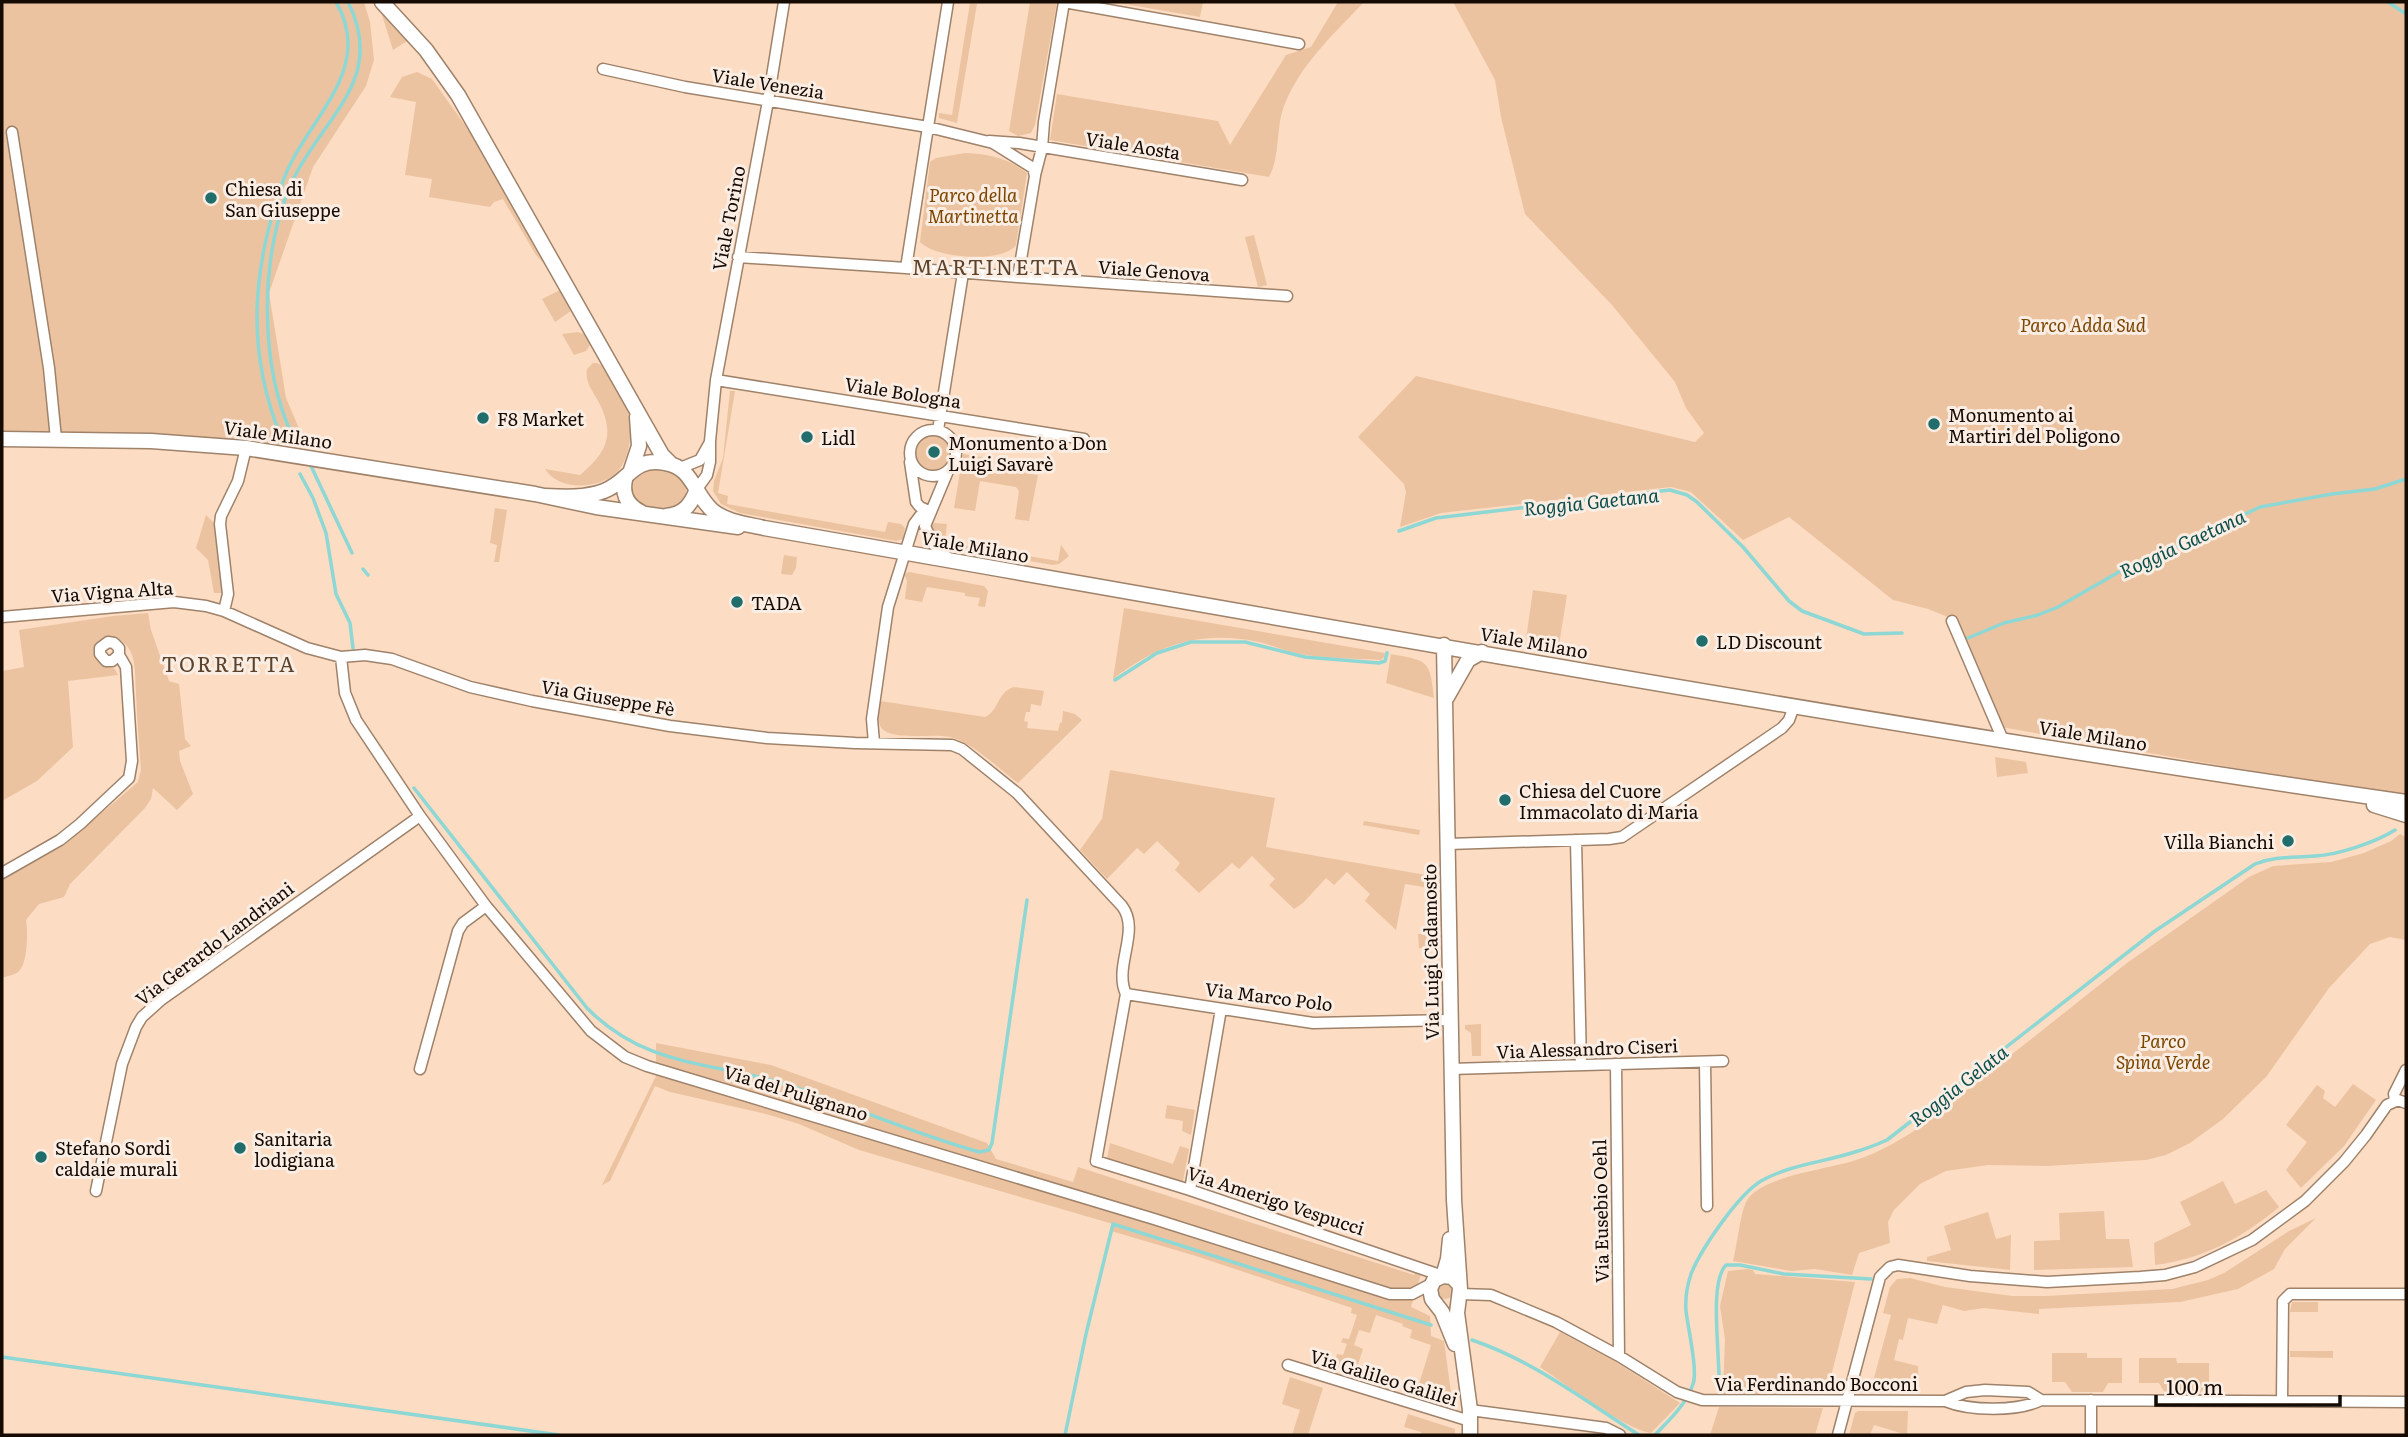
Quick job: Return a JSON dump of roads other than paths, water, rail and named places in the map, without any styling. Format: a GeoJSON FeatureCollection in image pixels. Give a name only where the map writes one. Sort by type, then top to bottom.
{"type":"FeatureCollection","features":[{"type":"Feature","properties":{"kind":"street"},"geometry":{"type":"LineString","coordinates":[[382,2],[426,50],[458,95],[662,455],[675,466],[700,460],[710,441]]}},
{"type":"Feature","properties":{"kind":"street","name":"Viale Torino"},"geometry":{"type":"LineString","coordinates":[[697,489],[709,467],[716,380],[784,2]]}},
{"type":"Feature","properties":{"kind":"street"},"geometry":{"type":"LineString","coordinates":[[737,257],[906,268],[948,2]]}},
{"type":"Feature","properties":{"kind":"street"},"geometry":{"type":"LineString","coordinates":[[1018,277],[1042,148],[1064,2],[1299,44]]}},
{"type":"Feature","properties":{"kind":"street","name":"Viale Venezia"},"geometry":{"type":"LineString","coordinates":[[603,69],[685,87],[928,127],[985,141]]}},
{"type":"Feature","properties":{"kind":"street"},"geometry":{"type":"LineString","coordinates":[[1019,144],[1034,139],[1044,122]]}},
{"type":"Feature","properties":{"kind":"street"},"geometry":{"type":"LineString","coordinates":[[12,132],[49,368],[56,439]]}},
{"type":"Feature","properties":{"kind":"street"},"geometry":{"type":"LineString","coordinates":[[985,141],[1030,165],[1035,176]]}},
{"type":"Feature","properties":{"kind":"street","name":"Viale Aosta"},"geometry":{"type":"LineString","coordinates":[[985,141],[1019,144],[1242,180]]}},
{"type":"Feature","properties":{"kind":"street","name":"Viale Genova"},"geometry":{"type":"LineString","coordinates":[[906,268],[1287,296]]}},
{"type":"Feature","properties":{"kind":"street"},"geometry":{"type":"LineString","coordinates":[[939,430],[963,273]]}},
{"type":"Feature","properties":{"kind":"street","name":"Viale Bologna"},"geometry":{"type":"LineString","coordinates":[[716,380],[1084,439]]}},
{"type":"Feature","properties":{"kind":"street"},"geometry":{"type":"LineString","coordinates":[[633,403],[640,438],[638,452],[624,484],[625,495],[631,505],[641,512]]}},
{"type":"Feature","properties":{"kind":"street"},"geometry":{"type":"LineString","coordinates":[[931,512],[919,507],[916,502],[910,459],[911,444],[927,430],[939,430],[949,436],[956,450],[953,465],[948,471],[931,512],[925,523],[927,535],[951,561]]}},
{"type":"Feature","properties":{"kind":"street","name":"Viale Milano"},"geometry":{"type":"LineString","coordinates":[[2,439],[187,442],[246,448],[719,526],[764,528]]}},
{"type":"Feature","properties":{"kind":"street"},"geometry":{"type":"LineString","coordinates":[[224,611],[228,594],[221,516],[237,481],[246,448]]}},
{"type":"Feature","properties":{"kind":"street"},"geometry":{"type":"LineString","coordinates":[[910,459],[913,466],[925,475],[933,477],[948,471]]}},
{"type":"Feature","properties":{"kind":"street","name":"Viale Milano"},"geometry":{"type":"LineString","coordinates":[[545,496],[596,493],[611,488],[628,473],[648,463],[675,466],[692,480],[710,508],[720,515],[764,528],[1794,706],[2406,802]]}},
{"type":"Feature","properties":{"kind":"street"},"geometry":{"type":"LineString","coordinates":[[664,516],[677,514],[687,508],[697,489]]}},
{"type":"Feature","properties":{"kind":"street"},"geometry":{"type":"LineString","coordinates":[[874,743],[872,719],[888,607],[914,524],[920,516],[931,512]]}},
{"type":"Feature","properties":{"kind":"street","name":"Via Vigna Alta"},"geometry":{"type":"LineString","coordinates":[[2,617],[174,602],[224,611],[307,648],[341,657]]}},
{"type":"Feature","properties":{"kind":"street"},"geometry":{"type":"LineString","coordinates":[[1952,621],[2003,740]]}},
{"type":"Feature","properties":{"kind":"street","name":"Via Luigi Cadamosto"},"geometry":{"type":"LineString","coordinates":[[1444,645],[1454,1200],[1459,1292],[1457,1319],[1465,1375]]}},
{"type":"Feature","properties":{"kind":"street","name":"Via Luigi Cadamosto"},"geometry":{"type":"LineString","coordinates":[[1445,703],[1468,660],[1482,652]]}},
{"type":"Feature","properties":{"kind":"street"},"geometry":{"type":"LineString","coordinates":[[2,873],[60,840],[129,778],[132,761],[126,667],[119,655]]}},
{"type":"Feature","properties":{"kind":"street","name":"Via Giuseppe Fè"},"geometry":{"type":"LineString","coordinates":[[341,657],[365,655],[392,659],[470,687],[670,726],[766,738],[952,745],[962,749],[1009,786],[1126,912],[1129,929],[1122,979],[1126,994],[1097,1161]]}},
{"type":"Feature","properties":{"kind":"street","name":"Via del Pulignano"},"geometry":{"type":"LineString","coordinates":[[341,657],[345,693],[356,720],[420,816],[486,906],[590,1031],[625,1057],[1390,1294],[1412,1294],[1437,1280]]}},
{"type":"Feature","properties":{"kind":"street"},"geometry":{"type":"LineString","coordinates":[[1448,844],[1609,839],[1629,833],[1782,728],[1789,720],[1794,706]]}},
{"type":"Feature","properties":{"kind":"street","name":"Viale Milano"},"geometry":{"type":"LineString","coordinates":[[2298,787],[2406,815]]}},
{"type":"Feature","properties":{"kind":"street","name":"Via Gerardo Landriani"},"geometry":{"type":"LineString","coordinates":[[96,1191],[122,1064],[142,1017],[161,1000],[420,816]]}},
{"type":"Feature","properties":{"kind":"street"},"geometry":{"type":"LineString","coordinates":[[1576,840],[1581,1065]]}},
{"type":"Feature","properties":{"kind":"street"},"geometry":{"type":"LineString","coordinates":[[420,1069],[458,931],[463,923],[486,906]]}},
{"type":"Feature","properties":{"kind":"street","name":"Via Marco Polo"},"geometry":{"type":"LineString","coordinates":[[1126,994],[1312,1023],[1450,1020]]}},
{"type":"Feature","properties":{"kind":"street"},"geometry":{"type":"LineString","coordinates":[[1190,1190],[1221,1009]]}},
{"type":"Feature","properties":{"kind":"street"},"geometry":{"type":"LineString","coordinates":[[1705,1062],[1707,1206]]}},
{"type":"Feature","properties":{"kind":"street","name":"Via Alessandro Ciseri"},"geometry":{"type":"LineString","coordinates":[[1451,1069],[1723,1062]]}},
{"type":"Feature","properties":{"kind":"street","name":"Via Eusebio Oehl"},"geometry":{"type":"LineString","coordinates":[[1616,1064],[1619,1356]]}},
{"type":"Feature","properties":{"kind":"street"},"geometry":{"type":"LineString","coordinates":[[1838,1435],[1880,1277],[1890,1266],[2047,1282],[2165,1275],[2195,1267],[2252,1240],[2305,1201],[2344,1162],[2387,1105],[2401,1102],[2395,1094],[2406,1070]]}},
{"type":"Feature","properties":{"kind":"street","name":"Via Amerigo Vespucci"},"geometry":{"type":"LineString","coordinates":[[1097,1161],[1190,1190],[1437,1280]]}},
{"type":"Feature","properties":{"kind":"street","name":"Via Luigi Cadamosto"},"geometry":{"type":"LineString","coordinates":[[1437,1280],[1448,1259],[1454,1200]]}},
{"type":"Feature","properties":{"kind":"street"},"geometry":{"type":"LineString","coordinates":[[1436,1303],[1445,1306],[1459,1292],[1452,1277],[1437,1280],[1430,1294],[1447,1322],[1465,1375],[1470,1422]]}},
{"type":"Feature","properties":{"kind":"street","name":"Via Ferdinando Bocconi"},"geometry":{"type":"LineString","coordinates":[[1459,1292],[1500,1298],[1556,1322],[1688,1397],[1711,1401],[1945,1401],[1965,1407],[2024,1407],[2041,1400],[2406,1402]]}},
{"type":"Feature","properties":{"kind":"street"},"geometry":{"type":"LineString","coordinates":[[2282,1401],[2285,1296],[2406,1294]]}},
{"type":"Feature","properties":{"kind":"street","name":"Via Galileo Galilei"},"geometry":{"type":"LineString","coordinates":[[1288,1365],[1470,1422],[1606,1428],[1620,1435]]}},
{"type":"Feature","properties":{"kind":"street","name":"Via Ferdinando Bocconi"},"geometry":{"type":"LineString","coordinates":[[1945,1401],[1973,1390],[2028,1392],[2041,1400]]}},
{"type":"Feature","properties":{"kind":"street"},"geometry":{"type":"LineString","coordinates":[[2091,1400],[2091,1435]]}},
{"type":"Feature","properties":{"kind":"waterway"},"geometry":{"type":"LineString","coordinates":[[281,437],[262,373],[258,342],[259,279],[264,248],[282,184],[292,161],[332,96],[342,74],[348,51],[346,27],[336,2]]}},
{"type":"Feature","properties":{"kind":"waterway"},"geometry":{"type":"LineString","coordinates":[[294,439],[274,379],[269,346],[267,312],[273,244],[291,184],[345,98],[355,77],[360,55],[358,30],[348,2]]}},
{"type":"Feature","properties":{"kind":"waterway"},"geometry":{"type":"LineString","coordinates":[[2388,2],[2406,14]]}},
{"type":"Feature","properties":{"kind":"waterway"},"geometry":{"type":"LineString","coordinates":[[311,466],[352,553]]}},
{"type":"Feature","properties":{"kind":"waterway"},"geometry":{"type":"LineString","coordinates":[[300,474],[313,498],[326,533],[336,594],[350,623],[353,648]]}},
{"type":"Feature","properties":{"kind":"waterway","name":"Roggia Gaetana"},"geometry":{"type":"LineString","coordinates":[[1968,638],[2004,623],[2058,607],[2131,565],[2170,550],[2260,507],[2375,489],[2406,479]]}},
{"type":"Feature","properties":{"kind":"waterway","name":"Roggia Gaetana"},"geometry":{"type":"LineString","coordinates":[[1399,531],[1436,518],[1670,490],[1687,495],[1697,502],[1743,547],[1789,601],[1802,611],[1864,634],[1902,633]]}},
{"type":"Feature","properties":{"kind":"waterway"},"geometry":{"type":"LineString","coordinates":[[363,569],[368,575]]}},
{"type":"Feature","properties":{"kind":"waterway","name":"Roggia Gaetana"},"geometry":{"type":"LineString","coordinates":[[1115,680],[1157,653],[1191,642],[1245,642],[1305,657],[1379,663],[1385,661],[1387,653]]}},
{"type":"Feature","properties":{"kind":"waterway"},"geometry":{"type":"LineString","coordinates":[[414,788],[587,1008],[610,1028],[657,1053],[788,1085],[979,1152],[989,1150],[992,1143],[1027,900]]}},
{"type":"Feature","properties":{"kind":"waterway","name":"Roggia Gelata"},"geometry":{"type":"LineString","coordinates":[[1655,1435],[1682,1405],[1693,1384],[1694,1360],[1686,1306],[1691,1274],[1721,1223],[1752,1188],[1772,1175],[1846,1155],[1887,1140],[2155,931],[2255,864],[2277,858],[2335,853],[2367,843],[2395,830]]}},
{"type":"Feature","properties":{"kind":"waterway"},"geometry":{"type":"LineString","coordinates":[[1065,1435],[1113,1224],[1431,1325]]}},
{"type":"Feature","properties":{"kind":"waterway"},"geometry":{"type":"LineString","coordinates":[[1719,1390],[1716,1305],[1721,1274],[1726,1265],[1740,1265],[1784,1274],[1871,1279]]}},
{"type":"Feature","properties":{"kind":"waterway","name":"Roggia Gelata"},"geometry":{"type":"LineString","coordinates":[[1472,1340],[1516,1358],[1639,1435]]}},
{"type":"Feature","properties":{"kind":"waterway"},"geometry":{"type":"LineString","coordinates":[[2,1357],[559,1435]]}},
{"type":"Feature","properties":{"kind":"place","name":"Chiesa di San Giuseppe"},"geometry":{"type":"Point","coordinates":[211,198]}},
{"type":"Feature","properties":{"kind":"place","name":"F8 Market"},"geometry":{"type":"Point","coordinates":[483,418]}},
{"type":"Feature","properties":{"kind":"place","name":"Monumento ai Martiri del Poligono"},"geometry":{"type":"Point","coordinates":[1934,424]}},
{"type":"Feature","properties":{"kind":"place","name":"Lidl"},"geometry":{"type":"Point","coordinates":[807,437]}},
{"type":"Feature","properties":{"kind":"place","name":"Monumento a Don Luigi Savarè"},"geometry":{"type":"Point","coordinates":[934,452]}},
{"type":"Feature","properties":{"kind":"place","name":"TADA"},"geometry":{"type":"Point","coordinates":[737,602]}},
{"type":"Feature","properties":{"kind":"place","name":"LD Discount"},"geometry":{"type":"Point","coordinates":[1702,641]}},
{"type":"Feature","properties":{"kind":"place","name":"Chiesa del Cuore Immacolato di Maria"},"geometry":{"type":"Point","coordinates":[1505,800]}},
{"type":"Feature","properties":{"kind":"place","name":"Villa Bianchi"},"geometry":{"type":"Point","coordinates":[2288,841]}},
{"type":"Feature","properties":{"kind":"place","name":"Sanitaria lodigiana"},"geometry":{"type":"Point","coordinates":[240,1148]}},
{"type":"Feature","properties":{"kind":"place","name":"Stefano Sordi caldaie murali"},"geometry":{"type":"Point","coordinates":[41,1157]}},
{"type":"Feature","properties":{"kind":"district","name":"MARTINETTA"},"geometry":{"type":"Point","coordinates":[996,265]}},
{"type":"Feature","properties":{"kind":"district","name":"TORRETTA"},"geometry":{"type":"Point","coordinates":[229,662]}},
{"type":"Feature","properties":{"kind":"park label","name":"Parco della Martinetta"},"geometry":{"type":"Point","coordinates":[973,204]}},
{"type":"Feature","properties":{"kind":"park label","name":"Parco Adda Sud"},"geometry":{"type":"Point","coordinates":[2083,324]}},
{"type":"Feature","properties":{"kind":"park label","name":"Parco Spina Verde"},"geometry":{"type":"Point","coordinates":[2163,1050]}}]}
